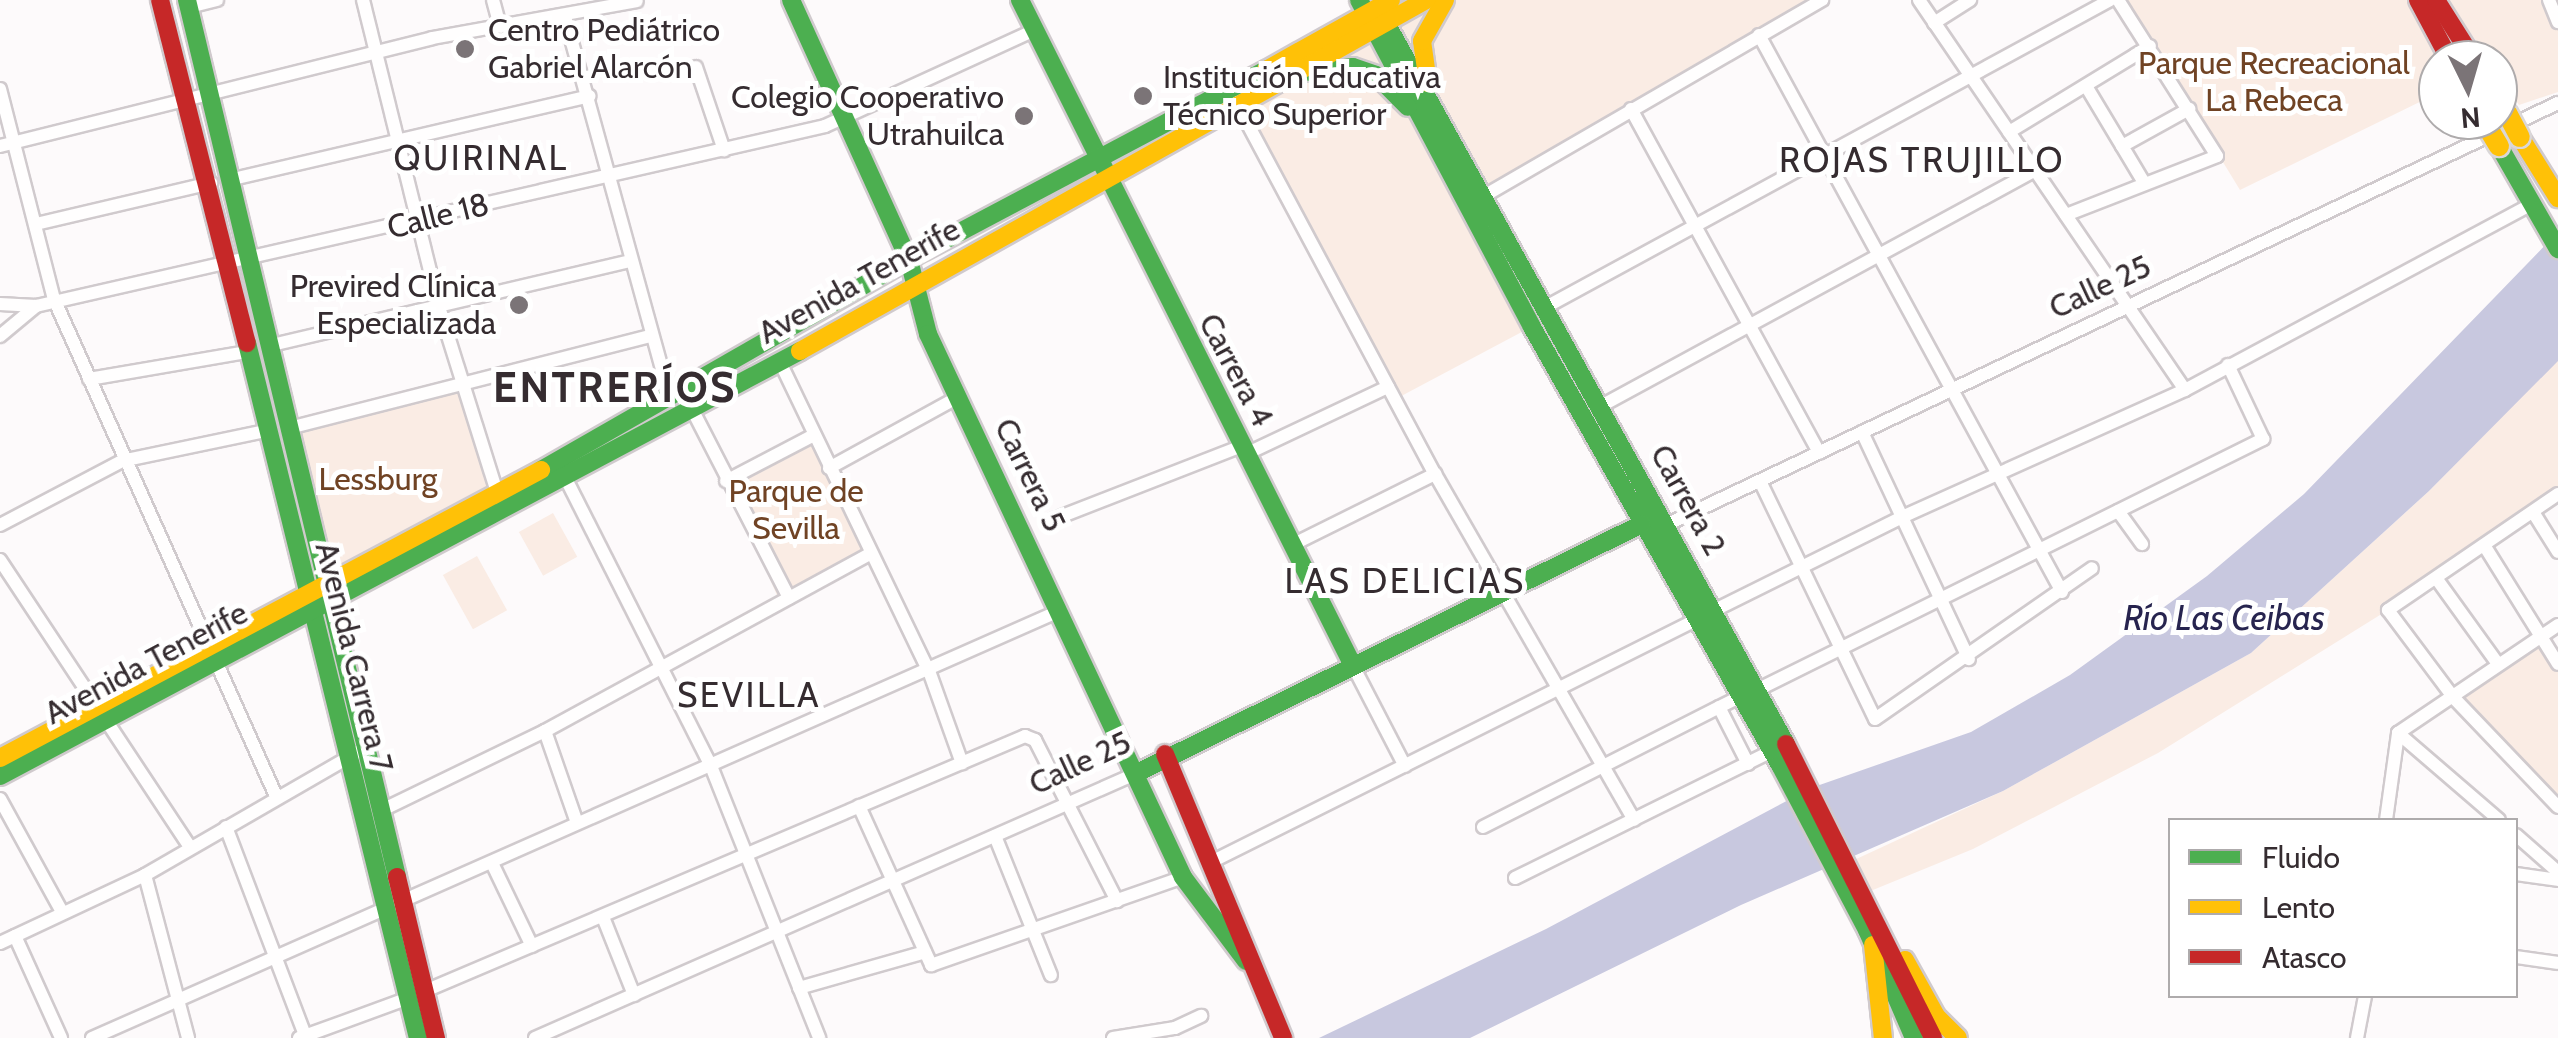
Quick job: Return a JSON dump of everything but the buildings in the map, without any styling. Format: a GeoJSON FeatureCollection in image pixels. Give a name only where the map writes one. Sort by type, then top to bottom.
{"type":"FeatureCollection","features":[{"type":"Feature","properties":{"kind":"main road","name":"Avenida Carrera 7"},"geometry":{"type":"LineString","coordinates":[[160,0],[188,99],[222,181]]}},
{"type":"Feature","properties":{"kind":"main road","name":"Carrera 5"},"geometry":{"type":"LineString","coordinates":[[791,0],[909,260],[914,284],[958,397],[1183,877],[1246,961]]}},
{"type":"Feature","properties":{"kind":"main road","name":"Carrera 4"},"geometry":{"type":"LineString","coordinates":[[1020,0],[1351,662]]}},
{"type":"Feature","properties":{"kind":"main road","name":"Avenida Tenerife"},"geometry":{"type":"LineString","coordinates":[[0,758],[100,712],[685,404],[779,360],[1375,10],[1426,0]]}},
{"type":"Feature","properties":{"kind":"main road"},"geometry":{"type":"LineString","coordinates":[[1434,123],[1422,41],[1445,0]]}},
{"type":"Feature","properties":{"kind":"main road"},"geometry":{"type":"LineString","coordinates":[[2418,0],[2439,40]]}},
{"type":"Feature","properties":{"kind":"main road"},"geometry":{"type":"LineString","coordinates":[[2436,0],[2461,40]]}},
{"type":"Feature","properties":{"kind":"main road","name":"Avenida Carrera 7"},"geometry":{"type":"LineString","coordinates":[[188,3],[212,93],[222,181],[239,260],[262,348],[293,427],[316,598]]}},
{"type":"Feature","properties":{"kind":"main road","name":"Avenida Tenerife"},"geometry":{"type":"LineString","coordinates":[[501,502],[566,479],[909,260],[1104,170],[1280,80],[1375,10]]}},
{"type":"Feature","properties":{"kind":"main road","name":"Carrera 2"},"geometry":{"type":"LineString","coordinates":[[1375,10],[1642,524],[1696,620],[1750,692]]}},
{"type":"Feature","properties":{"kind":"main road"},"geometry":{"type":"LineString","coordinates":[[1280,80],[1353,67],[1376,75],[1434,123]]}},
{"type":"Feature","properties":{"kind":"main road","name":"Carrera 2"},"geometry":{"type":"LineString","coordinates":[[1434,123],[1484,196],[1716,610],[1750,692],[1921,1035]]}},
{"type":"Feature","properties":{"kind":"main road"},"geometry":{"type":"LineString","coordinates":[[2518,133],[2558,198]]}},
{"type":"Feature","properties":{"kind":"main road"},"geometry":{"type":"LineString","coordinates":[[2495,140],[2553,240]]}},
{"type":"Feature","properties":{"kind":"main road","name":"Avenida Carrera 7"},"geometry":{"type":"LineString","coordinates":[[262,348],[271,430],[417,995],[436,1038]]}},
{"type":"Feature","properties":{"kind":"main road","name":"Calle 25"},"geometry":{"type":"LineString","coordinates":[[1135,774],[1165,754],[1351,662],[1503,594],[1642,524]]}},
{"type":"Feature","properties":{"kind":"main road","name":"Avenida Tenerife"},"geometry":{"type":"LineString","coordinates":[[0,776],[100,712]]}},
{"type":"Feature","properties":{"kind":"main road","name":"Avenida Carrera 7"},"geometry":{"type":"LineString","coordinates":[[356,752],[380,811],[394,906]]}},
{"type":"Feature","properties":{"kind":"main road","name":"Carrera 5"},"geometry":{"type":"LineString","coordinates":[[1165,754],[1212,862],[1246,961],[1283,1038]]}},
{"type":"Feature","properties":{"kind":"main road","name":"Carrera 2"},"geometry":{"type":"LineString","coordinates":[[1782,758],[1871,903],[1875,937]]}},
{"type":"Feature","properties":{"kind":"main road"},"geometry":{"type":"LineString","coordinates":[[1198,902],[1215,904],[1222,889]]}},
{"type":"Feature","properties":{"kind":"main road"},"geometry":{"type":"LineString","coordinates":[[1875,937],[1880,1038]]}},
{"type":"Feature","properties":{"kind":"main road"},"geometry":{"type":"LineString","coordinates":[[1875,937],[1958,1038]]}},
{"type":"Feature","properties":{"kind":"main road","name":"Avenida Carrera 7"},"geometry":{"type":"LineString","coordinates":[[417,995],[418,1038]]}},
{"type":"Feature","properties":{"kind":"street"},"geometry":{"type":"LineString","coordinates":[[188,3],[217,0]]}},
{"type":"Feature","properties":{"kind":"street"},"geometry":{"type":"LineString","coordinates":[[363,0],[461,388],[501,502]]}},
{"type":"Feature","properties":{"kind":"street"},"geometry":{"type":"LineString","coordinates":[[493,0],[500,27]]}},
{"type":"Feature","properties":{"kind":"street"},"geometry":{"type":"LineString","coordinates":[[6,145],[376,52],[637,0]]}},
{"type":"Feature","properties":{"kind":"street"},"geometry":{"type":"LineString","coordinates":[[1484,196],[1822,0]]}},
{"type":"Feature","properties":{"kind":"street"},"geometry":{"type":"LineString","coordinates":[[1919,0],[2186,390]]}},
{"type":"Feature","properties":{"kind":"street"},"geometry":{"type":"LineString","coordinates":[[1934,22],[1970,0]]}},
{"type":"Feature","properties":{"kind":"street"},"geometry":{"type":"LineString","coordinates":[[1544,308],[2110,0]]}},
{"type":"Feature","properties":{"kind":"street"},"geometry":{"type":"LineString","coordinates":[[2066,215],[2218,156],[2118,0]]}},
{"type":"Feature","properties":{"kind":"street"},"geometry":{"type":"LineString","coordinates":[[2548,0],[2558,22]]}},
{"type":"Feature","properties":{"kind":"street"},"geometry":{"type":"LineString","coordinates":[[565,16],[650,336],[789,598]]}},
{"type":"Feature","properties":{"kind":"street","name":"Calle 18"},"geometry":{"type":"LineString","coordinates":[[0,304],[36,306],[417,222],[608,173],[724,150],[844,118],[1035,30]]}},
{"type":"Feature","properties":{"kind":"street"},"geometry":{"type":"LineString","coordinates":[[1760,36],[2062,592]]}},
{"type":"Feature","properties":{"kind":"street"},"geometry":{"type":"LineString","coordinates":[[2009,132],[2150,46]]}},
{"type":"Feature","properties":{"kind":"street"},"geometry":{"type":"LineString","coordinates":[[696,66],[724,150]]}},
{"type":"Feature","properties":{"kind":"street"},"geometry":{"type":"LineString","coordinates":[[2086,86],[2145,184]]}},
{"type":"Feature","properties":{"kind":"street"},"geometry":{"type":"LineString","coordinates":[[0,90],[6,145],[36,224],[54,299],[122,461],[276,796]]}},
{"type":"Feature","properties":{"kind":"street"},"geometry":{"type":"LineString","coordinates":[[36,224],[589,96]]}},
{"type":"Feature","properties":{"kind":"street"},"geometry":{"type":"LineString","coordinates":[[1236,102],[1435,474],[1560,688],[1600,767],[1634,820]]}},
{"type":"Feature","properties":{"kind":"street","name":"Calle 25"},"geometry":{"type":"LineString","coordinates":[[1668,524],[2558,103]]}},
{"type":"Feature","properties":{"kind":"street"},"geometry":{"type":"LineString","coordinates":[[1630,109],[1819,453]]}},
{"type":"Feature","properties":{"kind":"street"},"geometry":{"type":"LineString","coordinates":[[2122,146],[2189,109]]}},
{"type":"Feature","properties":{"kind":"street"},"geometry":{"type":"LineString","coordinates":[[1602,406],[2035,170]]}},
{"type":"Feature","properties":{"kind":"street"},"geometry":{"type":"LineString","coordinates":[[1716,610],[1902,517],[2186,390],[2532,204]]}},
{"type":"Feature","properties":{"kind":"street"},"geometry":{"type":"LineString","coordinates":[[90,380],[262,348],[631,261]]}},
{"type":"Feature","properties":{"kind":"street"},"geometry":{"type":"LineString","coordinates":[[0,336],[36,306]]}},
{"type":"Feature","properties":{"kind":"street"},"geometry":{"type":"LineString","coordinates":[[293,427],[461,388],[650,336]]}},
{"type":"Feature","properties":{"kind":"street"},"geometry":{"type":"LineString","coordinates":[[779,360],[868,555],[929,671],[962,762]]}},
{"type":"Feature","properties":{"kind":"street"},"geometry":{"type":"LineString","coordinates":[[1483,827],[2263,439],[2228,365]]}},
{"type":"Feature","properties":{"kind":"street"},"geometry":{"type":"LineString","coordinates":[[1052,520],[1244,450],[1388,387]]}},
{"type":"Feature","properties":{"kind":"street"},"geometry":{"type":"LineString","coordinates":[[829,468],[958,397]]}},
{"type":"Feature","properties":{"kind":"street"},"geometry":{"type":"LineString","coordinates":[[0,525],[122,461],[271,430]]}},
{"type":"Feature","properties":{"kind":"street"},"geometry":{"type":"LineString","coordinates":[[1862,432],[1969,659]]}},
{"type":"Feature","properties":{"kind":"street"},"geometry":{"type":"LineString","coordinates":[[726,480],[814,435]]}},
{"type":"Feature","properties":{"kind":"street"},"geometry":{"type":"LineString","coordinates":[[1292,546],[1435,474]]}},
{"type":"Feature","properties":{"kind":"street"},"geometry":{"type":"LineString","coordinates":[[566,479],[711,766],[819,1038]]}},
{"type":"Feature","properties":{"kind":"street"},"geometry":{"type":"LineString","coordinates":[[1760,481],[1874,719],[1969,659],[2092,568]]}},
{"type":"Feature","properties":{"kind":"street"},"geometry":{"type":"LineString","coordinates":[[2558,494],[2388,610],[2453,698],[2558,807]]}},
{"type":"Feature","properties":{"kind":"street"},"geometry":{"type":"LineString","coordinates":[[2118,510],[2142,544]]}},
{"type":"Feature","properties":{"kind":"street"},"geometry":{"type":"LineString","coordinates":[[2533,512],[2558,552]]}},
{"type":"Feature","properties":{"kind":"street"},"geometry":{"type":"LineString","coordinates":[[2484,544],[2558,664]]}},
{"type":"Feature","properties":{"kind":"street"},"geometry":{"type":"LineString","coordinates":[[380,811],[545,731],[868,555]]}},
{"type":"Feature","properties":{"kind":"street"},"geometry":{"type":"LineString","coordinates":[[0,560],[190,846]]}},
{"type":"Feature","properties":{"kind":"street"},"geometry":{"type":"LineString","coordinates":[[2436,578],[2498,664]]}},
{"type":"Feature","properties":{"kind":"street"},"geometry":{"type":"LineString","coordinates":[[92,1038],[1061,610]]}},
{"type":"Feature","properties":{"kind":"street"},"geometry":{"type":"LineString","coordinates":[[1212,862],[1696,620]]}},
{"type":"Feature","properties":{"kind":"street"},"geometry":{"type":"LineString","coordinates":[[2398,732],[2558,625]]}},
{"type":"Feature","properties":{"kind":"street","name":"Carrera 4"},"geometry":{"type":"LineString","coordinates":[[1351,662],[1405,766]]}},
{"type":"Feature","properties":{"kind":"street"},"geometry":{"type":"LineString","coordinates":[[1719,707],[1748,764]]}},
{"type":"Feature","properties":{"kind":"street"},"geometry":{"type":"LineString","coordinates":[[545,731],[578,823]]}},
{"type":"Feature","properties":{"kind":"street"},"geometry":{"type":"LineString","coordinates":[[2386,818],[2398,732]]}},
{"type":"Feature","properties":{"kind":"street"},"geometry":{"type":"LineString","coordinates":[[2398,732],[2497,818]]}},
{"type":"Feature","properties":{"kind":"street"},"geometry":{"type":"LineString","coordinates":[[226,827],[277,955],[303,1037],[417,995],[1025,736],[1035,740],[1117,901]]}},
{"type":"Feature","properties":{"kind":"street"},"geometry":{"type":"LineString","coordinates":[[0,943],[144,875],[356,752]]}},
{"type":"Feature","properties":{"kind":"street"},"geometry":{"type":"LineString","coordinates":[[1516,878],[1748,764],[1782,758]]}},
{"type":"Feature","properties":{"kind":"street","name":"Calle 25"},"geometry":{"type":"LineString","coordinates":[[535,1038],[1135,774]]}},
{"type":"Feature","properties":{"kind":"street"},"geometry":{"type":"LineString","coordinates":[[0,800],[62,912]]}},
{"type":"Feature","properties":{"kind":"street"},"geometry":{"type":"LineString","coordinates":[[859,806],[928,958]]}},
{"type":"Feature","properties":{"kind":"street"},"geometry":{"type":"LineString","coordinates":[[995,836],[1036,929],[1051,975]]}},
{"type":"Feature","properties":{"kind":"street"},"geometry":{"type":"LineString","coordinates":[[2518,837],[2558,876]]}},
{"type":"Feature","properties":{"kind":"street"},"geometry":{"type":"LineString","coordinates":[[492,863],[532,946]]}},
{"type":"Feature","properties":{"kind":"street"},"geometry":{"type":"LineString","coordinates":[[2518,874],[2558,876]]}},
{"type":"Feature","properties":{"kind":"street"},"geometry":{"type":"LineString","coordinates":[[144,875],[175,1002],[188,1038]]}},
{"type":"Feature","properties":{"kind":"street"},"geometry":{"type":"LineString","coordinates":[[799,988],[1036,929],[1183,877]]}},
{"type":"Feature","properties":{"kind":"street"},"geometry":{"type":"LineString","coordinates":[[603,917],[634,994]]}},
{"type":"Feature","properties":{"kind":"street"},"geometry":{"type":"LineString","coordinates":[[15,936],[60,1038]]}},
{"type":"Feature","properties":{"kind":"street"},"geometry":{"type":"LineString","coordinates":[[2518,957],[2558,962]]}},
{"type":"Feature","properties":{"kind":"street"},"geometry":{"type":"LineString","coordinates":[[2357,1038],[2365,998]]}},
{"type":"Feature","properties":{"kind":"street"},"geometry":{"type":"LineString","coordinates":[[1113,1038],[1175,1028],[1202,1016]]}},
{"type":"Feature","properties":{"kind":"green space"},"geometry":{"type":"Polygon","coordinates":[[[1426,0],[1817,0],[1484,196],[1386,23],[1426,0]]]}},
{"type":"Feature","properties":{"kind":"green space","name":"Parque Recreacional La Rebeca"},"geometry":{"type":"Polygon","coordinates":[[[2124,0],[2417,0],[2439,40],[2418,40],[2418,103],[2240,190],[2124,0]]]}},
{"type":"Feature","properties":{"kind":"green space","name":"Parque Recreacional La Rebeca"},"geometry":{"type":"Polygon","coordinates":[[[2448,0],[2547,0],[2558,27],[2558,92],[2519,105],[2518,40],[2475,40],[2448,0]]]}},
{"type":"Feature","properties":{"kind":"green space"},"geometry":{"type":"Polygon","coordinates":[[[1376,29],[1534,326],[1394,400],[1236,103],[1376,29]]]}},
{"type":"Feature","properties":{"kind":"green space"},"geometry":{"type":"Polygon","coordinates":[[[2558,359],[2558,494],[2388,610],[2158,753],[1973,849],[1868,892],[1852,861],[2003,791],[2251,653],[2429,491],[2558,359]]]}},
{"type":"Feature","properties":{"kind":"green space","name":"Lessburg"},"geometry":{"type":"Polygon","coordinates":[[[461,388],[497,493],[324,586],[293,427],[461,388]]]}},
{"type":"Feature","properties":{"kind":"green space","name":"Parque de Sevilla"},"geometry":{"type":"Polygon","coordinates":[[[814,435],[868,556],[777,596],[724,475],[814,435]]]}},
{"type":"Feature","properties":{"kind":"green space"},"geometry":{"type":"Polygon","coordinates":[[[553,513],[577,557],[543,576],[519,532],[553,513]]]}},
{"type":"Feature","properties":{"kind":"green space"},"geometry":{"type":"Polygon","coordinates":[[[477,556],[507,610],[473,629],[443,575],[477,556]]]}},
{"type":"Feature","properties":{"kind":"green space"},"geometry":{"type":"Polygon","coordinates":[[[2541,637],[2558,664],[2558,805],[2453,693],[2541,637]]]}},
{"type":"Feature","properties":{"kind":"water","name":"Río Las Ceibas"},"geometry":{"type":"Polygon","coordinates":[[[2558,232],[2558,361],[2429,491],[2251,653],[2003,791],[1741,905],[1470,1038],[1319,1038],[1546,929],[1811,788],[1971,732],[2070,675],[2207,576],[2304,494],[2558,232]]]}},
{"type":"Feature","properties":{"kind":"traffic: fast"},"geometry":{"type":"LineString","coordinates":[[187,0],[397,877]]}},
{"type":"Feature","properties":{"kind":"traffic: fast"},"geometry":{"type":"LineString","coordinates":[[791,0],[909,260],[928,334],[1183,877],[1246,961]]}},
{"type":"Feature","properties":{"kind":"traffic: fast"},"geometry":{"type":"LineString","coordinates":[[1020,0],[1351,662]]}},
{"type":"Feature","properties":{"kind":"traffic: fast"},"geometry":{"type":"LineString","coordinates":[[1359,0],[1532,327],[1780,765],[1867,930],[1914,1038]]}},
{"type":"Feature","properties":{"kind":"traffic: fast"},"geometry":{"type":"LineString","coordinates":[[1381,14],[1786,744]]}},
{"type":"Feature","properties":{"kind":"traffic: fast"},"geometry":{"type":"LineString","coordinates":[[1310,72],[1353,67],[1376,75],[1408,107]]}},
{"type":"Feature","properties":{"kind":"traffic: fast"},"geometry":{"type":"LineString","coordinates":[[541,470],[924,251],[1266,70]]}},
{"type":"Feature","properties":{"kind":"traffic: fast"},"geometry":{"type":"LineString","coordinates":[[2499,146],[2558,249]]}},
{"type":"Feature","properties":{"kind":"traffic: fast"},"geometry":{"type":"LineString","coordinates":[[247,343],[418,1038]]}},
{"type":"Feature","properties":{"kind":"traffic: fast"},"geometry":{"type":"LineString","coordinates":[[0,776],[800,351]]}},
{"type":"Feature","properties":{"kind":"traffic: fast"},"geometry":{"type":"LineString","coordinates":[[1135,774],[1642,524]]}},
{"type":"Feature","properties":{"kind":"traffic: slow"},"geometry":{"type":"LineString","coordinates":[[1266,70],[1391,0]]}},
{"type":"Feature","properties":{"kind":"traffic: slow"},"geometry":{"type":"LineString","coordinates":[[800,351],[1426,0]]}},
{"type":"Feature","properties":{"kind":"traffic: slow"},"geometry":{"type":"LineString","coordinates":[[1428,83],[1422,41],[1445,0]]}},
{"type":"Feature","properties":{"kind":"traffic: slow"},"geometry":{"type":"LineString","coordinates":[[2518,133],[2520,137]]}},
{"type":"Feature","properties":{"kind":"traffic: slow"},"geometry":{"type":"LineString","coordinates":[[2520,137],[2558,198]]}},
{"type":"Feature","properties":{"kind":"traffic: slow"},"geometry":{"type":"LineString","coordinates":[[2495,140],[2499,146]]}},
{"type":"Feature","properties":{"kind":"traffic: slow"},"geometry":{"type":"LineString","coordinates":[[0,758],[541,470]]}},
{"type":"Feature","properties":{"kind":"traffic: slow"},"geometry":{"type":"LineString","coordinates":[[1873,945],[1883,1038]]}},
{"type":"Feature","properties":{"kind":"traffic: slow"},"geometry":{"type":"LineString","coordinates":[[1905,960],[1936,1016],[1958,1038]]}},
{"type":"Feature","properties":{"kind":"traffic: jam"},"geometry":{"type":"LineString","coordinates":[[160,0],[247,343]]}},
{"type":"Feature","properties":{"kind":"traffic: jam"},"geometry":{"type":"LineString","coordinates":[[2418,0],[2439,40]]}},
{"type":"Feature","properties":{"kind":"traffic: jam"},"geometry":{"type":"LineString","coordinates":[[2436,0],[2461,40]]}},
{"type":"Feature","properties":{"kind":"traffic: jam"},"geometry":{"type":"LineString","coordinates":[[1786,744],[1933,1038]]}},
{"type":"Feature","properties":{"kind":"traffic: jam"},"geometry":{"type":"LineString","coordinates":[[1165,754],[1283,1038]]}},
{"type":"Feature","properties":{"kind":"traffic: jam"},"geometry":{"type":"LineString","coordinates":[[397,877],[436,1038]]}},
{"type":"Feature","properties":{"kind":"place","name":"Centro Pediátrico Gabriel Alarcón"},"geometry":{"type":"Point","coordinates":[465,49]}},
{"type":"Feature","properties":{"kind":"place","name":"Institución Educativa Técnico Superior"},"geometry":{"type":"Point","coordinates":[1143,96]}},
{"type":"Feature","properties":{"kind":"place","name":"Colegio Cooperativo Utrahuilca"},"geometry":{"type":"Point","coordinates":[1024,116]}},
{"type":"Feature","properties":{"kind":"place","name":"Previred Clínica Especializada"},"geometry":{"type":"Point","coordinates":[519,305]}},
{"type":"Feature","properties":{"kind":"district","name":"QUIRINAL"},"geometry":{"type":"Point","coordinates":[481,158]}},
{"type":"Feature","properties":{"kind":"district","name":"ROJAS TRUJILLO"},"geometry":{"type":"Point","coordinates":[1922,160]}},
{"type":"Feature","properties":{"kind":"district","name":"ENTRERÍOS"},"geometry":{"type":"Point","coordinates":[615,387]}},
{"type":"Feature","properties":{"kind":"district","name":"LAS DELICIAS"},"geometry":{"type":"Point","coordinates":[1405,581]}},
{"type":"Feature","properties":{"kind":"district","name":"SEVILLA"},"geometry":{"type":"Point","coordinates":[749,695]}}]}
